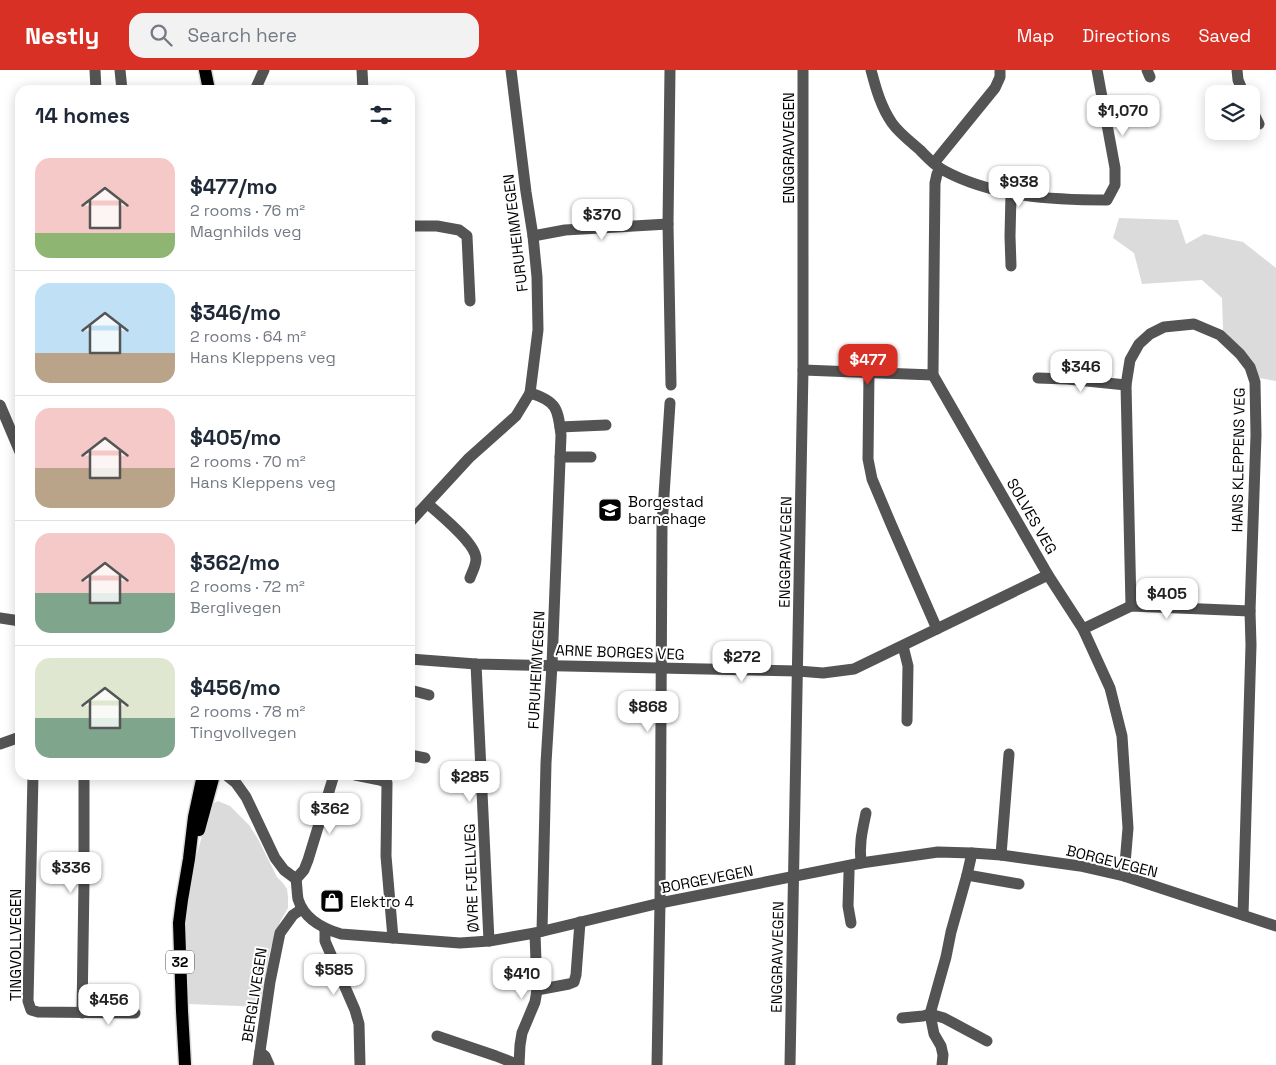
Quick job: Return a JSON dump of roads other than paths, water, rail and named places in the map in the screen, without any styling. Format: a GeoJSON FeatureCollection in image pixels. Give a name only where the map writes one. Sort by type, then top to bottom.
{"type":"FeatureCollection","features":[{"type":"Feature","properties":{"kind":"main road"},"geometry":{"type":"LineString","coordinates":[[205,70],[208,85]]}},
{"type":"Feature","properties":{"kind":"main road","name":"32"},"geometry":{"type":"LineString","coordinates":[[185,1065],[179,924],[194,817],[202,780]]}},
{"type":"Feature","properties":{"kind":"main road","name":"32"},"geometry":{"type":"LineString","coordinates":[[189,859],[213,780]]}},
{"type":"Feature","properties":{"kind":"street"},"geometry":{"type":"LineString","coordinates":[[95,70],[96,85]]}},
{"type":"Feature","properties":{"kind":"street"},"geometry":{"type":"LineString","coordinates":[[120,70],[122,85]]}},
{"type":"Feature","properties":{"kind":"street"},"geometry":{"type":"LineString","coordinates":[[257,85],[264,70]]}},
{"type":"Feature","properties":{"kind":"street"},"geometry":{"type":"LineString","coordinates":[[362,70],[364,85]]}},
{"type":"Feature","properties":{"kind":"street","name":"FURUHEIMVEGEN"},"geometry":{"type":"LineString","coordinates":[[511,70],[537,277],[538,330],[530,393],[541,396],[558,411],[560,427],[552,665],[546,762],[537,990],[535,1002],[522,1033],[519,1065]]}},
{"type":"Feature","properties":{"kind":"street"},"geometry":{"type":"LineString","coordinates":[[670,70],[668,224],[671,385]]}},
{"type":"Feature","properties":{"kind":"street","name":"ENGGRAVVEGEN"},"geometry":{"type":"LineString","coordinates":[[790,1065],[803,370],[803,70]]}},
{"type":"Feature","properties":{"kind":"street"},"geometry":{"type":"LineString","coordinates":[[872,70],[882,105],[893,125],[938,166],[966,181],[1011,194],[1082,200],[1108,200],[1115,185],[1115,168],[1097,70]]}},
{"type":"Feature","properties":{"kind":"street"},"geometry":{"type":"LineString","coordinates":[[803,370],[933,374],[935,183],[938,166],[995,88],[1000,76],[1000,70]]}},
{"type":"Feature","properties":{"kind":"street"},"geometry":{"type":"LineString","coordinates":[[1237,70],[1240,85]]}},
{"type":"Feature","properties":{"kind":"street"},"geometry":{"type":"LineString","coordinates":[[1011,194],[1011,266]]}},
{"type":"Feature","properties":{"kind":"street"},"geometry":{"type":"LineString","coordinates":[[533,236],[564,230],[668,224]]}},
{"type":"Feature","properties":{"kind":"street"},"geometry":{"type":"LineString","coordinates":[[415,226],[437,226],[459,230],[467,236],[470,301]]}},
{"type":"Feature","properties":{"kind":"street","name":"HANS KLEPPENS VEG"},"geometry":{"type":"LineString","coordinates":[[1131,606],[1126,385],[1130,360],[1140,344],[1150,334],[1164,327],[1194,324],[1220,335],[1240,354],[1250,367],[1255,382],[1256,435],[1243,915]]}},
{"type":"Feature","properties":{"kind":"street"},"geometry":{"type":"LineString","coordinates":[[869,373],[868,459],[872,479],[937,629]]}},
{"type":"Feature","properties":{"kind":"street","name":"SOLVES VEG"},"geometry":{"type":"LineString","coordinates":[[933,374],[1048,575],[1083,629],[1110,688],[1122,736],[1128,828],[1124,876]]}},
{"type":"Feature","properties":{"kind":"street"},"geometry":{"type":"LineString","coordinates":[[1038,378],[1126,385]]}},
{"type":"Feature","properties":{"kind":"street"},"geometry":{"type":"LineString","coordinates":[[415,517],[469,458],[516,416],[530,393]]}},
{"type":"Feature","properties":{"kind":"street"},"geometry":{"type":"LineString","coordinates":[[657,1065],[662,526],[670,403]]}},
{"type":"Feature","properties":{"kind":"street"},"geometry":{"type":"LineString","coordinates":[[0,405],[15,440]]}},
{"type":"Feature","properties":{"kind":"street"},"geometry":{"type":"LineString","coordinates":[[560,427],[606,425]]}},
{"type":"Feature","properties":{"kind":"street"},"geometry":{"type":"LineString","coordinates":[[560,456],[592,457]]}},
{"type":"Feature","properties":{"kind":"street"},"geometry":{"type":"LineString","coordinates":[[428,504],[463,536],[474,551],[476,560],[470,578]]}},
{"type":"Feature","properties":{"kind":"street","name":"ARNE BORGES VEG"},"geometry":{"type":"LineString","coordinates":[[415,659],[476,664],[823,673],[854,669],[1048,575]]}},
{"type":"Feature","properties":{"kind":"street"},"geometry":{"type":"LineString","coordinates":[[1083,629],[1131,606],[1250,611]]}},
{"type":"Feature","properties":{"kind":"street"},"geometry":{"type":"LineString","coordinates":[[0,618],[15,620]]}},
{"type":"Feature","properties":{"kind":"street"},"geometry":{"type":"LineString","coordinates":[[903,646],[908,666],[907,721]]}},
{"type":"Feature","properties":{"kind":"street","name":"ØVRE FJELLVEG"},"geometry":{"type":"LineString","coordinates":[[476,664],[489,941]]}},
{"type":"Feature","properties":{"kind":"street"},"geometry":{"type":"LineString","coordinates":[[415,691],[429,695]]}},
{"type":"Feature","properties":{"kind":"street"},"geometry":{"type":"LineString","coordinates":[[0,744],[15,739]]}},
{"type":"Feature","properties":{"kind":"street"},"geometry":{"type":"LineString","coordinates":[[1001,855],[1009,754]]}},
{"type":"Feature","properties":{"kind":"street"},"geometry":{"type":"LineString","coordinates":[[415,756],[425,758]]}},
{"type":"Feature","properties":{"kind":"street","name":"TINGVOLLVEGEN"},"geometry":{"type":"LineString","coordinates":[[33,780],[28,1001],[30,1010],[38,1012],[135,1013]]}},
{"type":"Feature","properties":{"kind":"street"},"geometry":{"type":"LineString","coordinates":[[82,1013],[84,780]]}},
{"type":"Feature","properties":{"kind":"street"},"geometry":{"type":"LineString","coordinates":[[232,780],[246,797],[275,858],[284,870],[296,879]]}},
{"type":"Feature","properties":{"kind":"street"},"geometry":{"type":"LineString","coordinates":[[302,909],[298,899],[296,879],[304,870],[308,860],[332,780]]}},
{"type":"Feature","properties":{"kind":"street"},"geometry":{"type":"LineString","coordinates":[[380,780],[387,783],[386,856],[393,938]]}},
{"type":"Feature","properties":{"kind":"street"},"geometry":{"type":"LineString","coordinates":[[861,864],[859,849],[866,813]]}},
{"type":"Feature","properties":{"kind":"street","name":"BORGEVEGEN"},"geometry":{"type":"LineString","coordinates":[[302,909],[325,928],[341,934],[460,943],[489,941],[539,932],[660,903],[849,866],[938,852],[1001,855],[1080,866],[1124,876],[1276,926]]}},
{"type":"Feature","properties":{"kind":"street"},"geometry":{"type":"LineString","coordinates":[[942,1065],[943,1055],[941,1046],[934,1034],[930,1014],[972,853]]}},
{"type":"Feature","properties":{"kind":"street"},"geometry":{"type":"LineString","coordinates":[[849,866],[848,906],[851,923]]}},
{"type":"Feature","properties":{"kind":"street"},"geometry":{"type":"LineString","coordinates":[[967,876],[1019,884]]}},
{"type":"Feature","properties":{"kind":"street","name":"BERGLIVEGEN"},"geometry":{"type":"LineString","coordinates":[[258,1065],[270,982],[280,933],[293,915],[302,909]]}},
{"type":"Feature","properties":{"kind":"street"},"geometry":{"type":"LineString","coordinates":[[537,990],[574,982],[580,922]]}},
{"type":"Feature","properties":{"kind":"street"},"geometry":{"type":"LineString","coordinates":[[325,928],[324,941],[355,1010],[359,1024],[360,1065]]}},
{"type":"Feature","properties":{"kind":"street"},"geometry":{"type":"LineString","coordinates":[[902,1018],[930,1014],[944,1018],[987,1041]]}},
{"type":"Feature","properties":{"kind":"street"},"geometry":{"type":"LineString","coordinates":[[437,1036],[519,1065]]}},
{"type":"Feature","properties":{"kind":"street"},"geometry":{"type":"LineString","coordinates":[[260,1052],[265,1056],[269,1065]]}},
{"type":"Feature","properties":{"kind":"place","name":"Borgestad barnehage"},"geometry":{"type":"Point","coordinates":[610,510]}},
{"type":"Feature","properties":{"kind":"place","name":"Elektro 4"},"geometry":{"type":"Point","coordinates":[332,901]}}]}
